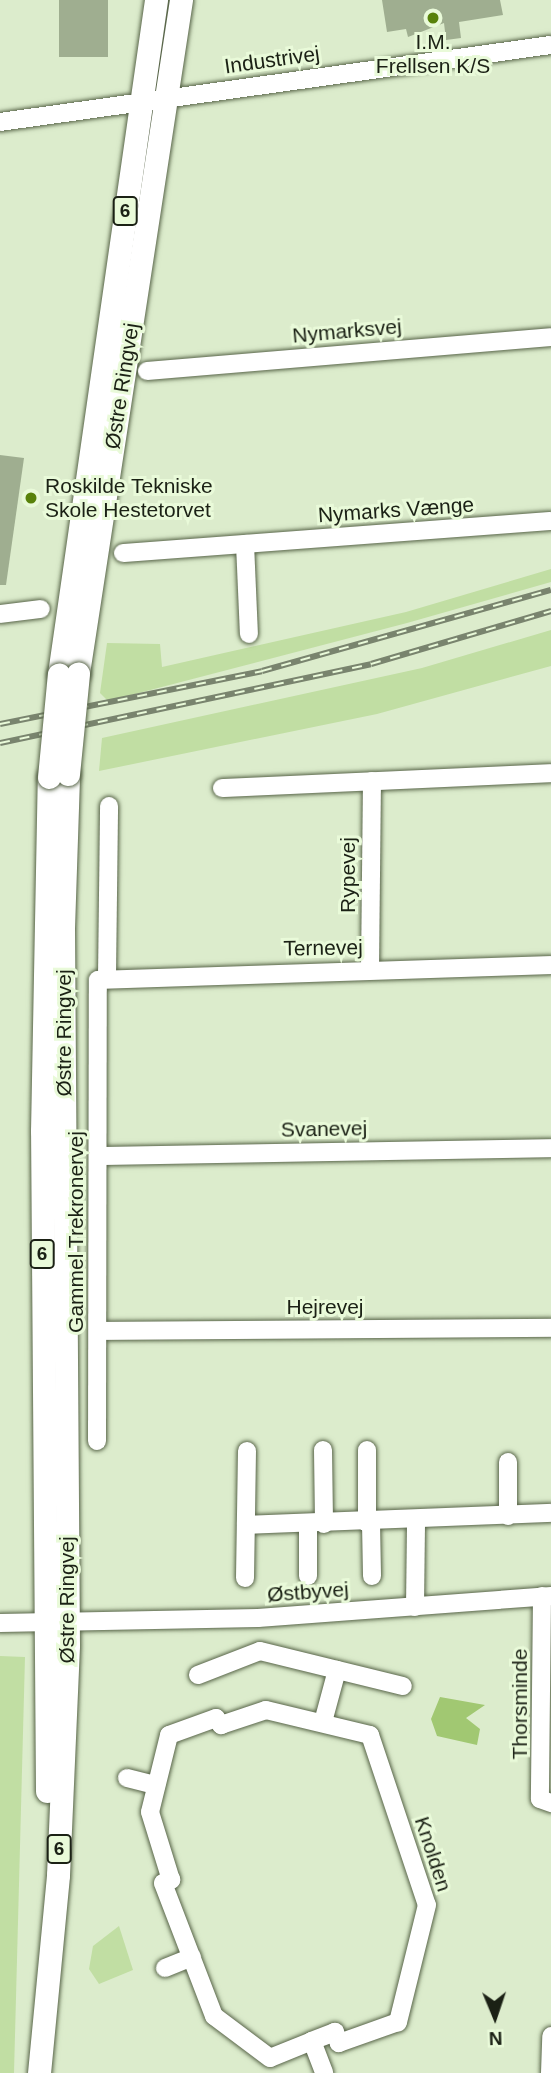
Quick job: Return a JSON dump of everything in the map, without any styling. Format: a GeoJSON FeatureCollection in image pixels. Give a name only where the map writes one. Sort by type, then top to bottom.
{"type":"FeatureCollection","features":[{"type":"Feature","properties":{"kind":"main road","name":"Østre Ringvej"},"geometry":{"type":"LineString","coordinates":[[26,2073],[47,1802],[43,1624],[59,775],[69,673],[156,0]]}},
{"type":"Feature","properties":{"kind":"main road","name":"Østre Ringvej"},"geometry":{"type":"LineString","coordinates":[[69,673],[181,0]]}},
{"type":"Feature","properties":{"kind":"main road","name":"Østre Ringvej"},"geometry":{"type":"LineString","coordinates":[[39,2073],[58,1875],[68,1624],[63,928],[59,775]]}},
{"type":"Feature","properties":{"kind":"street","name":"Industrivej"},"geometry":{"type":"LineString","coordinates":[[0,122],[141,100],[551,45]]}},
{"type":"Feature","properties":{"kind":"street","name":"Nymarksvej"},"geometry":{"type":"LineString","coordinates":[[147,371],[551,337]]}},
{"type":"Feature","properties":{"kind":"street","name":"Nymarks Vænge"},"geometry":{"type":"LineString","coordinates":[[123,553],[551,521]]}},
{"type":"Feature","properties":{"kind":"street"},"geometry":{"type":"LineString","coordinates":[[245,544],[249,635]]}},
{"type":"Feature","properties":{"kind":"street"},"geometry":{"type":"LineString","coordinates":[[0,614],[41,609]]}},
{"type":"Feature","properties":{"kind":"street"},"geometry":{"type":"LineString","coordinates":[[222,788],[551,773]]}},
{"type":"Feature","properties":{"kind":"street","name":"Rypevej"},"geometry":{"type":"LineString","coordinates":[[370,970],[372,781]]}},
{"type":"Feature","properties":{"kind":"street","name":"Gammel Trekronervej"},"geometry":{"type":"LineString","coordinates":[[97,1441],[98,1156],[109,806]]}},
{"type":"Feature","properties":{"kind":"street","name":"Ternevej"},"geometry":{"type":"LineString","coordinates":[[103,978],[551,965]]}},
{"type":"Feature","properties":{"kind":"street","name":"Svanevej"},"geometry":{"type":"LineString","coordinates":[[98,1156],[551,1148]]}},
{"type":"Feature","properties":{"kind":"street","name":"Hejrevej"},"geometry":{"type":"LineString","coordinates":[[99,1331],[551,1328]]}},
{"type":"Feature","properties":{"kind":"street"},"geometry":{"type":"LineString","coordinates":[[308,1576],[323,1450]]}},
{"type":"Feature","properties":{"kind":"street"},"geometry":{"type":"LineString","coordinates":[[367,1450],[372,1576]]}},
{"type":"Feature","properties":{"kind":"street"},"geometry":{"type":"LineString","coordinates":[[245,1578],[247,1451]]}},
{"type":"Feature","properties":{"kind":"street"},"geometry":{"type":"LineString","coordinates":[[508,1462],[508,1516]]}},
{"type":"Feature","properties":{"kind":"street"},"geometry":{"type":"LineString","coordinates":[[246,1525],[416,1523],[551,1513]]}},
{"type":"Feature","properties":{"kind":"street"},"geometry":{"type":"LineString","coordinates":[[415,1607],[416,1523]]}},
{"type":"Feature","properties":{"kind":"street","name":"Østbyvej"},"geometry":{"type":"LineString","coordinates":[[0,1623],[68,1624],[258,1618],[546,1596]]}},
{"type":"Feature","properties":{"kind":"street","name":"Thorsminde"},"geometry":{"type":"LineString","coordinates":[[546,1596],[540,1799],[551,1804]]}},
{"type":"Feature","properties":{"kind":"street"},"geometry":{"type":"LineString","coordinates":[[258,1618],[260,1651]]}},
{"type":"Feature","properties":{"kind":"street"},"geometry":{"type":"LineString","coordinates":[[198,1675],[260,1651],[403,1686]]}},
{"type":"Feature","properties":{"kind":"street"},"geometry":{"type":"LineString","coordinates":[[323,1722],[337,1670]]}},
{"type":"Feature","properties":{"kind":"street","name":"Knolden"},"geometry":{"type":"LineString","coordinates":[[266,1710],[323,1722],[370,1735],[427,1905],[398,2022],[339,2043],[335,2032],[270,2058],[214,2016],[163,1883],[171,1880],[149,1812],[169,1735],[266,1710]]}},
{"type":"Feature","properties":{"kind":"street"},"geometry":{"type":"LineString","coordinates":[[127,1778],[156,1785]]}},
{"type":"Feature","properties":{"kind":"street"},"geometry":{"type":"LineString","coordinates":[[164,1968],[192,1957]]}},
{"type":"Feature","properties":{"kind":"street"},"geometry":{"type":"LineString","coordinates":[[550,2073],[551,2036]]}},
{"type":"Feature","properties":{"kind":"street"},"geometry":{"type":"LineString","coordinates":[[312,2041],[324,2073]]}},
{"type":"Feature","properties":{"kind":"shaded area"},"geometry":{"type":"Polygon","coordinates":[[[551,569],[551,582],[407,623],[108,701],[100,693],[107,643],[160,644],[162,667],[406,612],[551,569]]]}},
{"type":"Feature","properties":{"kind":"shaded area"},"geometry":{"type":"Polygon","coordinates":[[[551,630],[551,666],[377,714],[99,771],[102,738],[422,668],[551,630]]]}},
{"type":"Feature","properties":{"kind":"shaded area"},"geometry":{"type":"Polygon","coordinates":[[[0,1656],[25,1657],[14,2073],[0,2073],[0,1656]]]}},
{"type":"Feature","properties":{"kind":"shaded area"},"geometry":{"type":"Polygon","coordinates":[[[440,1697],[485,1705],[466,1718],[480,1729],[477,1745],[437,1736],[431,1719],[440,1697]]]}},
{"type":"Feature","properties":{"kind":"shaded area"},"geometry":{"type":"Polygon","coordinates":[[[119,1926],[133,1970],[99,1984],[89,1969],[93,1946],[119,1926]]]}},
{"type":"Feature","properties":{"kind":"building"},"geometry":{"type":"Polygon","coordinates":[[[59,0],[108,0],[108,57],[59,57],[59,0]]]}},
{"type":"Feature","properties":{"kind":"building","name":"I.M. Frellsen K/S"},"geometry":{"type":"Polygon","coordinates":[[[382,0],[500,0],[503,15],[459,22],[461,38],[446,40],[444,23],[408,37],[406,29],[387,32],[382,0]]]}},
{"type":"Feature","properties":{"kind":"building"},"geometry":{"type":"Polygon","coordinates":[[[0,455],[24,458],[6,585],[0,585],[0,455]]]}},
{"type":"Feature","properties":{"kind":"railway"},"geometry":{"type":"LineString","coordinates":[[0,724],[262,671],[551,590]]}},
{"type":"Feature","properties":{"kind":"railway"},"geometry":{"type":"LineString","coordinates":[[0,743],[371,664],[551,611]]}},
{"type":"Feature","properties":{"kind":"place","name":"I.M. Frellsen K/S"},"geometry":{"type":"Point","coordinates":[433,18]}},
{"type":"Feature","properties":{"kind":"place","name":"Roskilde Tekniske Skole Hestetorvet"},"geometry":{"type":"Point","coordinates":[31,498]}}]}
